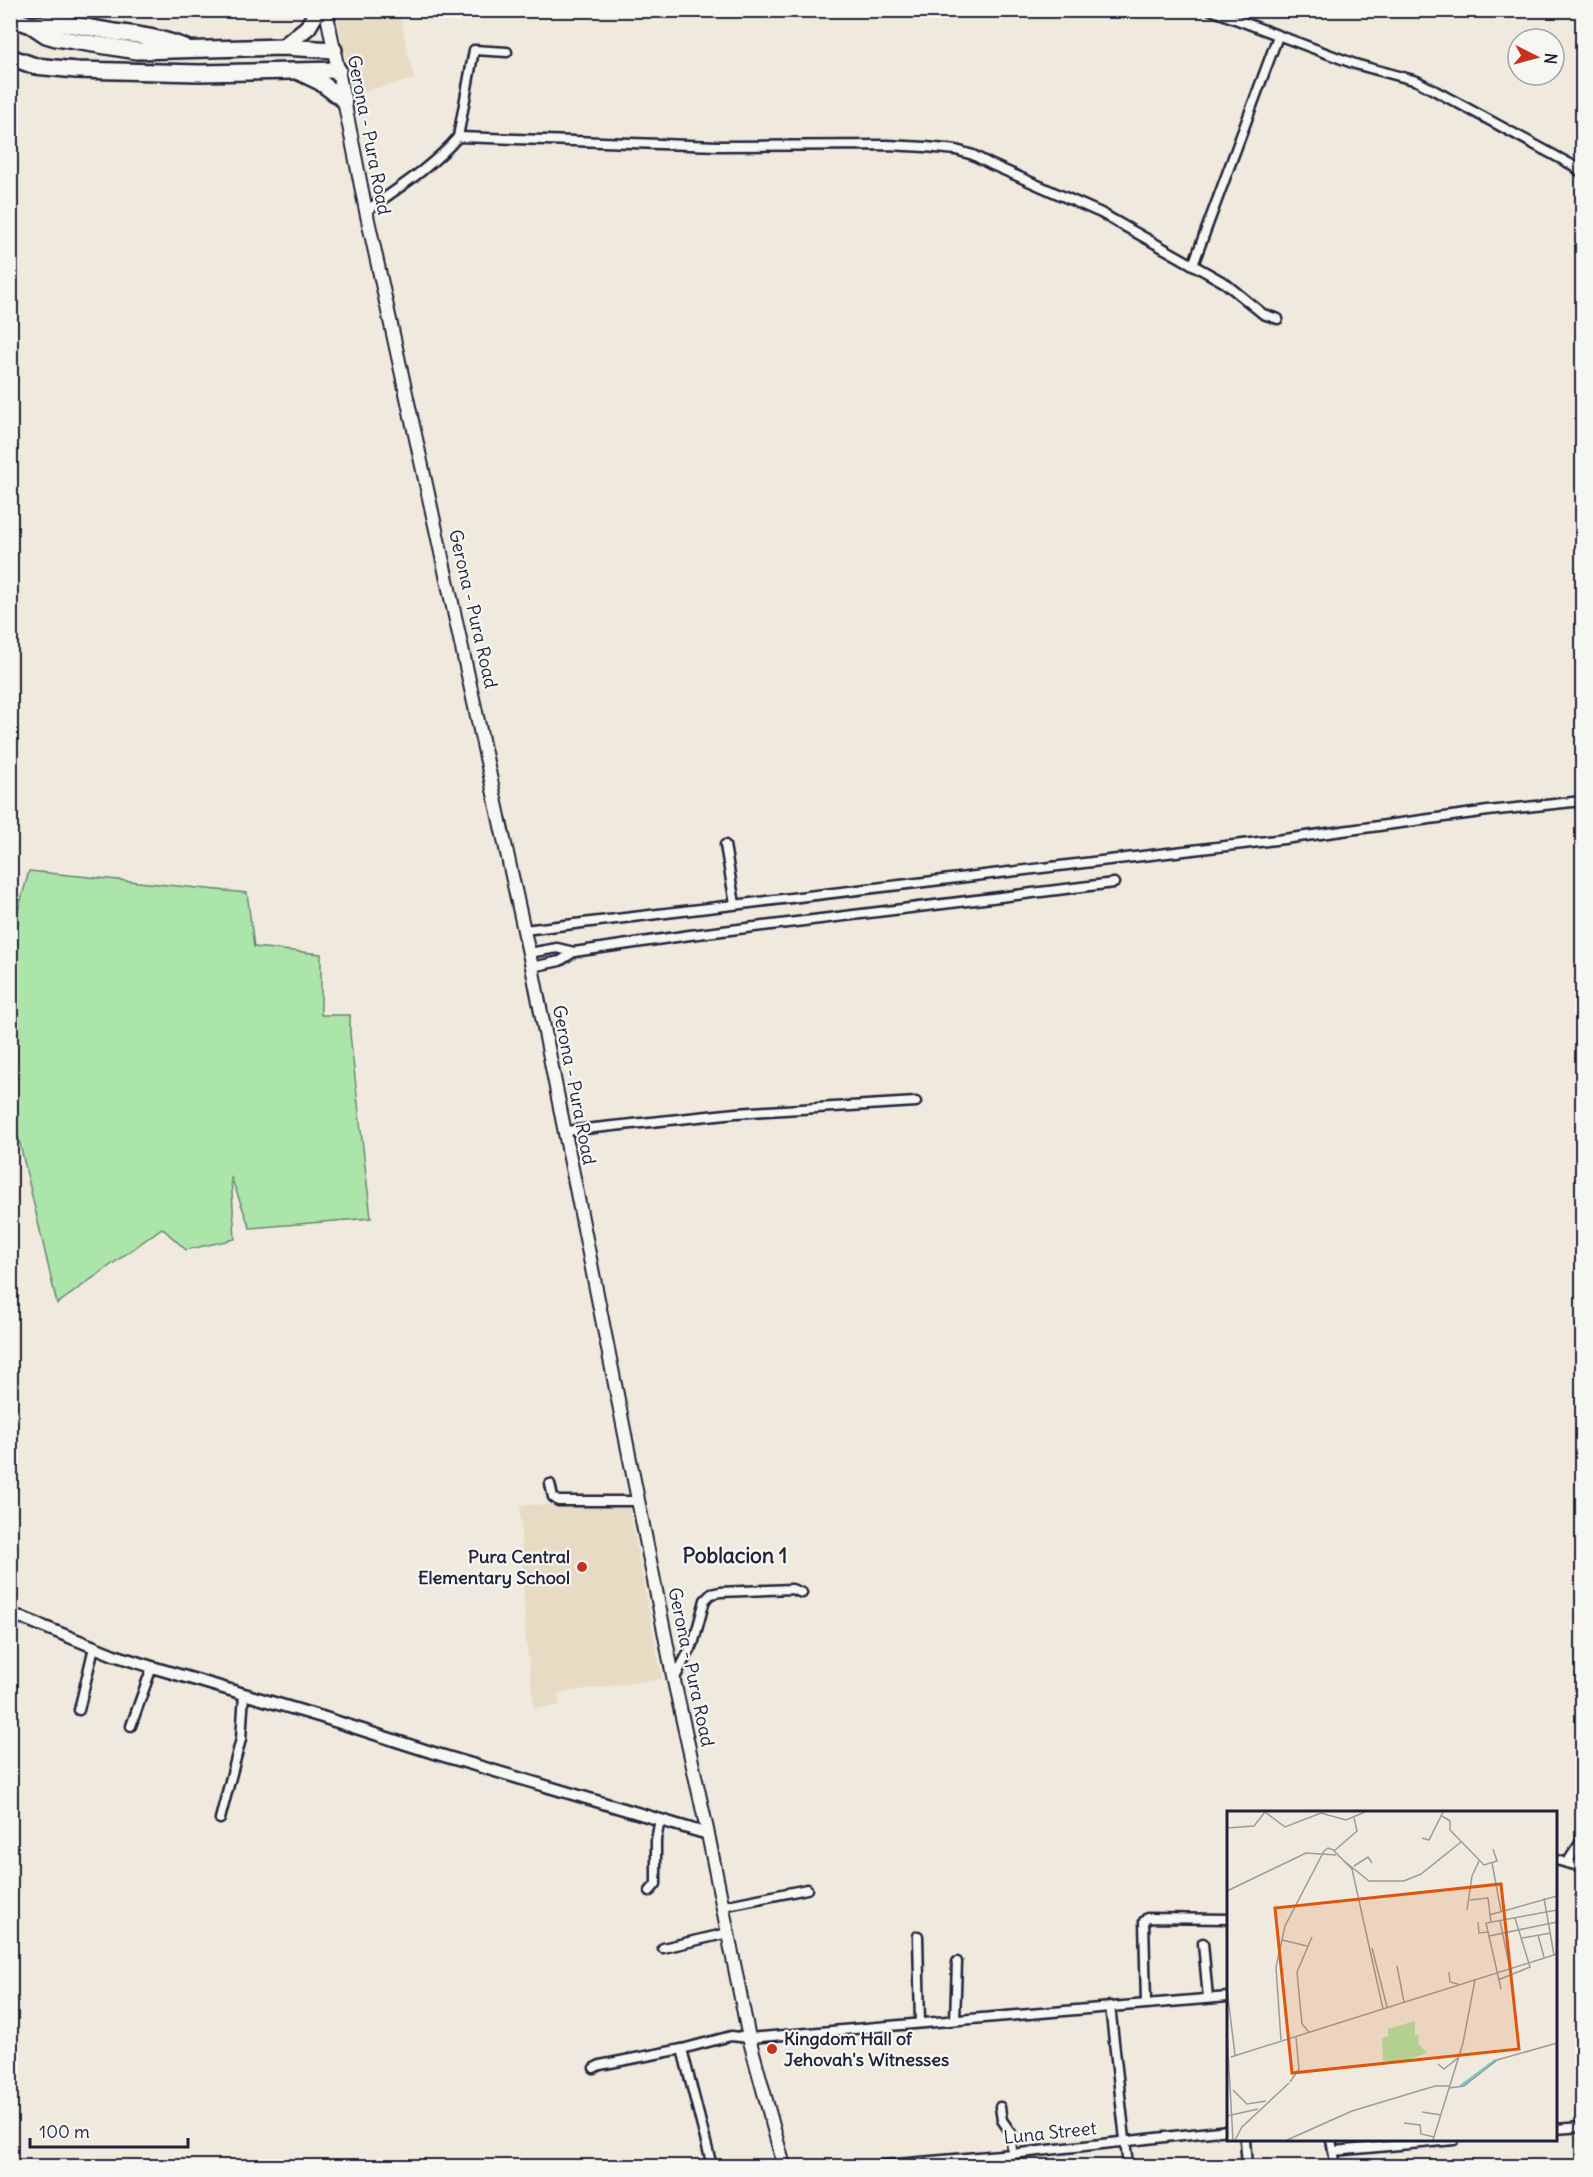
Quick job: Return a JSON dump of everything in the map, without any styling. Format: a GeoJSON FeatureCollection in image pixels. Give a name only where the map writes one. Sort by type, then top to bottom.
{"type":"FeatureCollection","features":[{"type":"Feature","properties":{"kind":"highway"},"geometry":{"type":"LineString","coordinates":[[283,46],[308,27],[318,10]]}},
{"type":"Feature","properties":{"kind":"highway"},"geometry":{"type":"LineString","coordinates":[[10,18],[31,25],[46,35],[56,38],[137,51],[283,46],[334,50]]}},
{"type":"Feature","properties":{"kind":"highway"},"geometry":{"type":"LineString","coordinates":[[10,57],[35,66],[76,70],[200,73],[338,69]]}},
{"type":"Feature","properties":{"kind":"highway"},"geometry":{"type":"LineString","coordinates":[[293,70],[320,82],[344,100]]}},
{"type":"Feature","properties":{"kind":"main road","name":"Gerona - Pura Road"},"geometry":{"type":"LineString","coordinates":[[326,10],[366,211],[532,967],[674,1680],[708,1833],[749,2038],[784,2166]]}},
{"type":"Feature","properties":{"kind":"street"},"geometry":{"type":"LineString","coordinates":[[1211,10],[1355,64],[1417,81],[1574,166],[1582,173]]}},
{"type":"Feature","properties":{"kind":"street"},"geometry":{"type":"LineString","coordinates":[[1193,265],[1278,36]]}},
{"type":"Feature","properties":{"kind":"street"},"geometry":{"type":"LineString","coordinates":[[366,211],[439,159],[458,137],[474,50],[507,52]]}},
{"type":"Feature","properties":{"kind":"street"},"geometry":{"type":"LineString","coordinates":[[458,137],[718,146],[887,145],[956,150],[973,155],[1101,213],[1232,288],[1263,314],[1278,319]]}},
{"type":"Feature","properties":{"kind":"street"},"geometry":{"type":"LineString","coordinates":[[524,930],[1582,801]]}},
{"type":"Feature","properties":{"kind":"street"},"geometry":{"type":"LineString","coordinates":[[725,845],[735,904]]}},
{"type":"Feature","properties":{"kind":"street"},"geometry":{"type":"LineString","coordinates":[[529,953],[557,948],[574,952],[690,935],[1114,883]]}},
{"type":"Feature","properties":{"kind":"street"},"geometry":{"type":"LineString","coordinates":[[532,967],[560,961],[574,952]]}},
{"type":"Feature","properties":{"kind":"street"},"geometry":{"type":"LineString","coordinates":[[566,1131],[736,1113],[916,1102]]}},
{"type":"Feature","properties":{"kind":"street"},"geometry":{"type":"LineString","coordinates":[[550,1484],[553,1497],[558,1501],[638,1501]]}},
{"type":"Feature","properties":{"kind":"street"},"geometry":{"type":"LineString","coordinates":[[674,1680],[694,1641],[705,1600],[711,1594],[792,1589],[802,1593]]}},
{"type":"Feature","properties":{"kind":"street"},"geometry":{"type":"LineString","coordinates":[[10,1613],[94,1647],[152,1667],[434,1754],[708,1833]]}},
{"type":"Feature","properties":{"kind":"street"},"geometry":{"type":"LineString","coordinates":[[78,1710],[94,1647]]}},
{"type":"Feature","properties":{"kind":"street"},"geometry":{"type":"LineString","coordinates":[[131,1726],[152,1667]]}},
{"type":"Feature","properties":{"kind":"street"},"geometry":{"type":"LineString","coordinates":[[220,1820],[240,1739],[244,1694]]}},
{"type":"Feature","properties":{"kind":"street"},"geometry":{"type":"LineString","coordinates":[[650,1891],[656,1884],[656,1840],[660,1819]]}},
{"type":"Feature","properties":{"kind":"street"},"geometry":{"type":"LineString","coordinates":[[1567,1863],[1582,1840]]}},
{"type":"Feature","properties":{"kind":"street"},"geometry":{"type":"LineString","coordinates":[[1557,1860],[1582,1867]]}},
{"type":"Feature","properties":{"kind":"street"},"geometry":{"type":"LineString","coordinates":[[723,1906],[807,1889]]}},
{"type":"Feature","properties":{"kind":"street"},"geometry":{"type":"LineString","coordinates":[[1146,2003],[1144,1921],[1147,1918],[1227,1919]]}},
{"type":"Feature","properties":{"kind":"street"},"geometry":{"type":"LineString","coordinates":[[663,1948],[728,1933]]}},
{"type":"Feature","properties":{"kind":"street"},"geometry":{"type":"LineString","coordinates":[[918,1936],[920,2023]]}},
{"type":"Feature","properties":{"kind":"street"},"geometry":{"type":"LineString","coordinates":[[1203,1943],[1208,1998]]}},
{"type":"Feature","properties":{"kind":"street"},"geometry":{"type":"LineString","coordinates":[[955,2020],[957,1962]]}},
{"type":"Feature","properties":{"kind":"street"},"geometry":{"type":"LineString","coordinates":[[594,2068],[731,2036],[749,2038],[1227,1997]]}},
{"type":"Feature","properties":{"kind":"street"},"geometry":{"type":"LineString","coordinates":[[1110,2006],[1128,2166]]}},
{"type":"Feature","properties":{"kind":"street"},"geometry":{"type":"LineString","coordinates":[[682,2049],[712,2166]]}},
{"type":"Feature","properties":{"kind":"street"},"geometry":{"type":"LineString","coordinates":[[1000,2107],[1002,2120],[1011,2133],[1012,2154]]}},
{"type":"Feature","properties":{"kind":"street"},"geometry":{"type":"LineString","coordinates":[[1557,2129],[1582,2127]]}},
{"type":"Feature","properties":{"kind":"street","name":"Luna Street"},"geometry":{"type":"LineString","coordinates":[[874,2166],[1012,2154],[1227,2130]]}},
{"type":"Feature","properties":{"kind":"street"},"geometry":{"type":"LineString","coordinates":[[1245,2141],[1247,2166]]}},
{"type":"Feature","properties":{"kind":"street"},"geometry":{"type":"LineString","coordinates":[[1332,2141],[1336,2166]]}},
{"type":"Feature","properties":{"kind":"street"},"geometry":{"type":"LineString","coordinates":[[1334,2151],[1434,2141]]}},
{"type":"Feature","properties":{"kind":"shaded area"},"geometry":{"type":"Polygon","coordinates":[[[336,11],[399,11],[414,79],[353,94],[336,11]]]}},
{"type":"Feature","properties":{"kind":"shaded area","name":"Pura Central Elementary School"},"geometry":{"type":"Polygon","coordinates":[[[628,1503],[662,1679],[558,1693],[559,1706],[534,1708],[525,1629],[520,1505],[628,1503]]]}},
{"type":"Feature","properties":{"kind":"green space"},"geometry":{"type":"Polygon","coordinates":[[[29,871],[247,893],[254,947],[321,954],[321,1015],[350,1015],[350,1034],[371,1218],[250,1228],[231,1177],[235,1239],[186,1250],[162,1228],[57,1304],[11,1105],[11,936],[29,871]]]}},
{"type":"Feature","properties":{"kind":"place","name":"Pura Central Elementary School"},"geometry":{"type":"Point","coordinates":[582,1567]}},
{"type":"Feature","properties":{"kind":"place","name":"Kingdom Hall of Jehovah's Witnesses"},"geometry":{"type":"Point","coordinates":[772,2049]}},
{"type":"Feature","properties":{"kind":"district","name":"Poblacion 1"},"geometry":{"type":"Point","coordinates":[735,1556]}}]}
